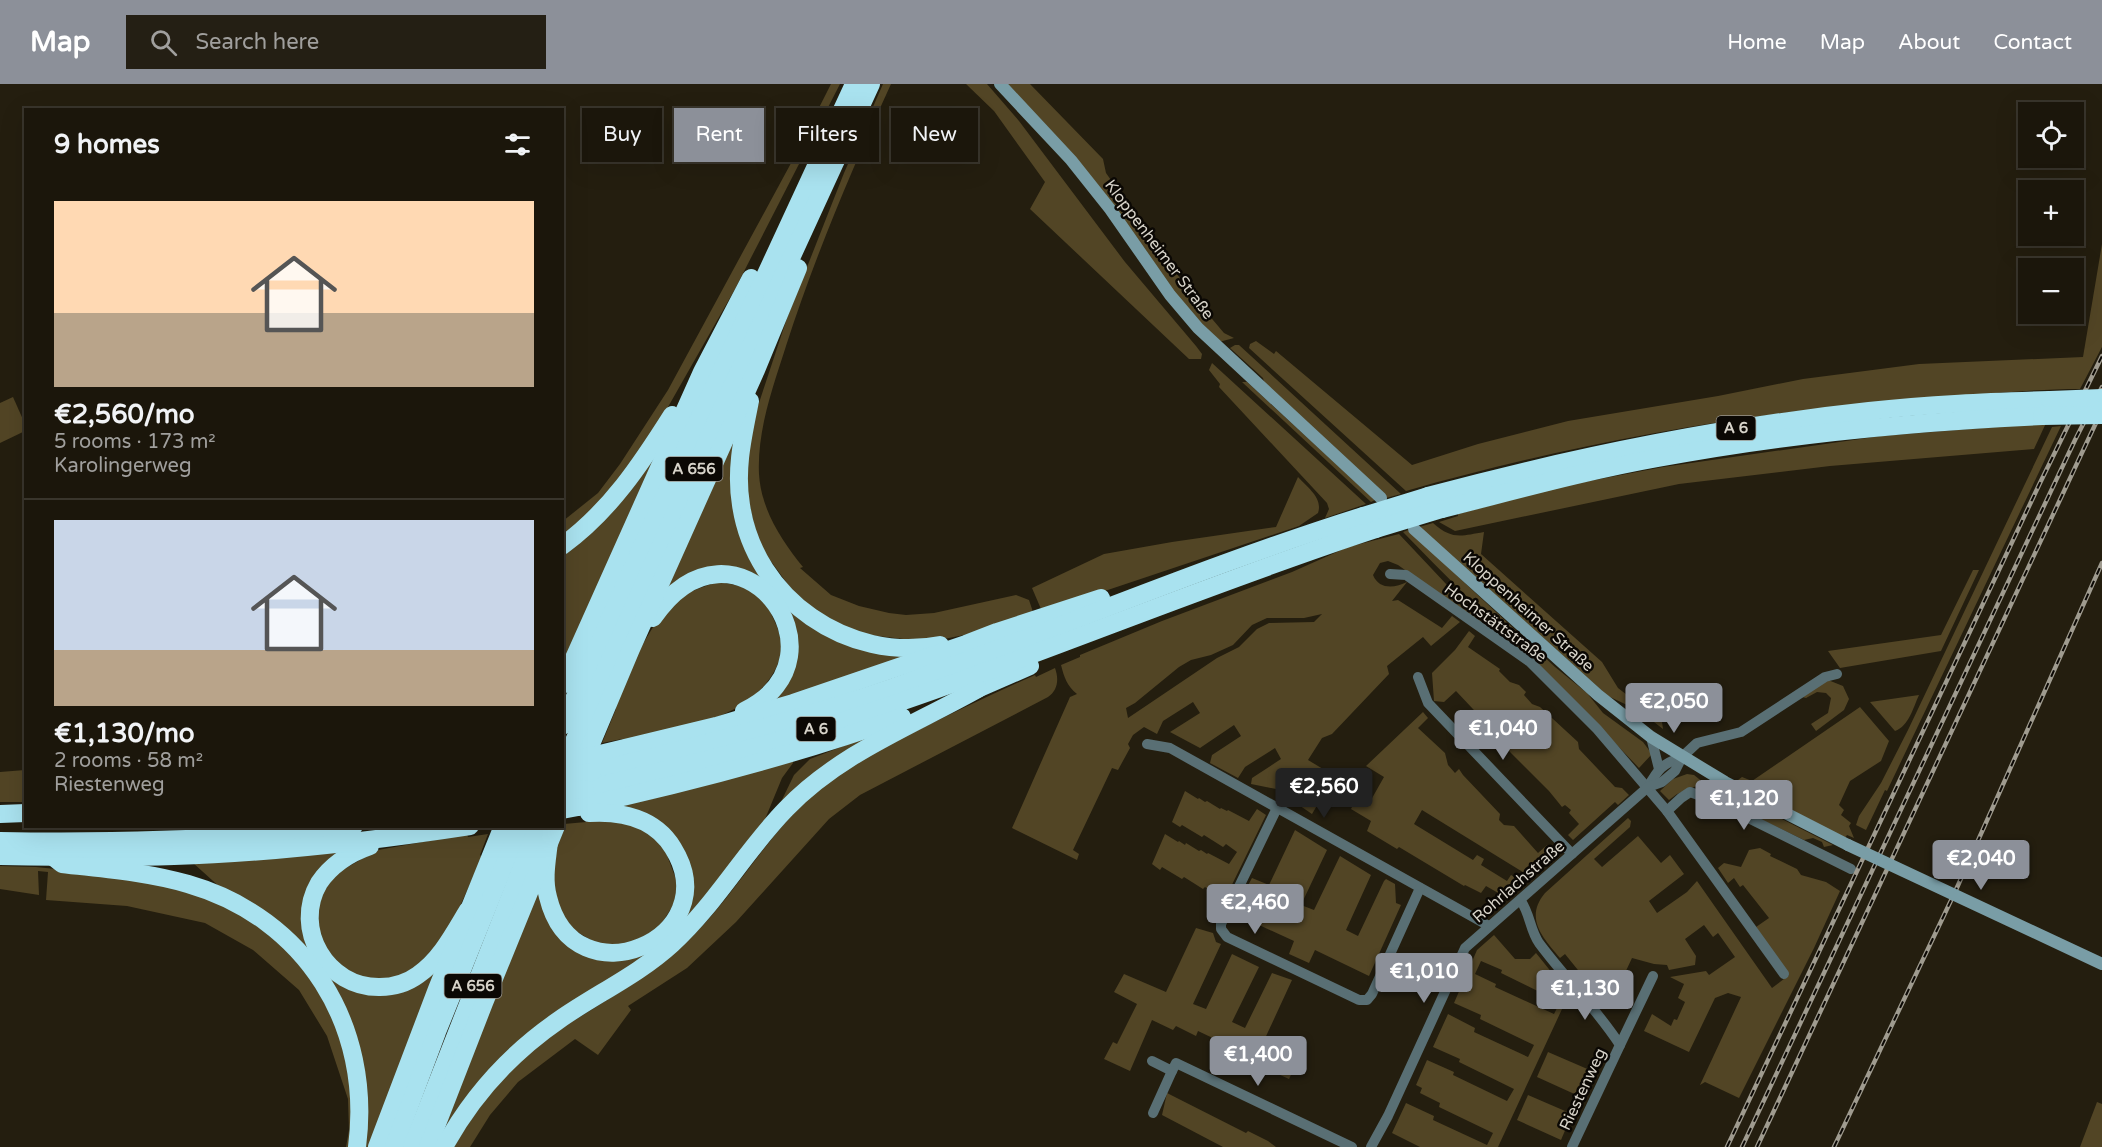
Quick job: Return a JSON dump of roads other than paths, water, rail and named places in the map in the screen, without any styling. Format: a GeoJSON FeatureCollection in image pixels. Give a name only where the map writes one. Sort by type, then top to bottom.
{"type":"FeatureCollection","features":[{"type":"Feature","properties":{"kind":"highway","name":"A 656"},"geometry":{"type":"LineString","coordinates":[[564,721],[669,484],[854,84]]}},
{"type":"Feature","properties":{"kind":"highway","name":"A 656"},"geometry":{"type":"LineString","coordinates":[[564,763],[713,428],[871,84]]}},
{"type":"Feature","properties":{"kind":"highway"},"geometry":{"type":"LineString","coordinates":[[568,811],[631,649],[756,370],[821,211],[830,172]]}},
{"type":"Feature","properties":{"kind":"highway"},"geometry":{"type":"LineString","coordinates":[[564,681],[702,372],[775,232],[802,195]]}},
{"type":"Feature","properties":{"kind":"highway"},"geometry":{"type":"LineString","coordinates":[[756,370],[739,460],[740,496],[747,531],[754,548],[769,575],[783,593],[805,613],[828,628],[855,640],[883,647],[923,648],[997,632],[1038,641]]}},
{"type":"Feature","properties":{"kind":"highway"},"geometry":{"type":"LineString","coordinates":[[564,544],[592,522],[638,469],[702,372]]}},
{"type":"Feature","properties":{"kind":"highway","name":"A 6"},"geometry":{"type":"LineString","coordinates":[[1056,634],[1141,584],[1157,588],[1263,550],[1370,522],[1442,509],[1602,469],[1759,441],[2046,408],[2102,398]]}},
{"type":"Feature","properties":{"kind":"highway","name":"A 6"},"geometry":{"type":"LineString","coordinates":[[564,794],[768,744],[900,701],[1056,634],[1127,618],[1370,522],[1428,496],[1576,459],[1746,427],[1870,411],[2046,408],[2102,415]]}},
{"type":"Feature","properties":{"kind":"highway"},"geometry":{"type":"LineString","coordinates":[[631,649],[667,599],[696,579],[710,575],[728,575],[748,580],[768,594],[778,606],[788,627],[789,650],[783,672],[776,685],[764,698],[716,726]]}},
{"type":"Feature","properties":{"kind":"highway"},"geometry":{"type":"LineString","coordinates":[[564,762],[716,726],[862,681],[997,632]]}},
{"type":"Feature","properties":{"kind":"highway"},"geometry":{"type":"LineString","coordinates":[[444,1147],[477,1097],[508,1061],[560,1019],[633,974],[673,944],[717,896],[774,822],[806,791],[841,764],[878,740],[978,689],[1038,641],[1056,634]]}},
{"type":"Feature","properties":{"kind":"highway","name":"A 6"},"geometry":{"type":"LineString","coordinates":[[564,777],[680,751],[822,710],[1038,641]]}},
{"type":"Feature","properties":{"kind":"highway"},"geometry":{"type":"LineString","coordinates":[[568,811],[774,759],[865,730],[978,689]]}},
{"type":"Feature","properties":{"kind":"highway"},"geometry":{"type":"LineString","coordinates":[[552,834],[546,870],[547,895],[558,922],[571,937],[592,950],[616,954],[638,950],[649,945],[666,931],[679,912],[684,892],[678,856],[671,844],[649,824],[630,816],[604,812],[568,811]]}},
{"type":"Feature","properties":{"kind":"highway"},"geometry":{"type":"LineString","coordinates":[[0,814],[24,813]]}},
{"type":"Feature","properties":{"kind":"highway"},"geometry":{"type":"LineString","coordinates":[[0,825],[24,825]]}},
{"type":"Feature","properties":{"kind":"highway"},"geometry":{"type":"LineString","coordinates":[[0,856],[139,841],[295,833],[337,828]]}},
{"type":"Feature","properties":{"kind":"highway"},"geometry":{"type":"LineString","coordinates":[[0,841],[46,851],[132,857],[288,849],[397,838],[458,828]]}},
{"type":"Feature","properties":{"kind":"highway"},"geometry":{"type":"LineString","coordinates":[[377,1147],[468,910],[502,828]]}},
{"type":"Feature","properties":{"kind":"highway","name":"A 656"},"geometry":{"type":"LineString","coordinates":[[394,1147],[437,1032],[519,828]]}},
{"type":"Feature","properties":{"kind":"highway","name":"A 656"},"geometry":{"type":"LineString","coordinates":[[412,1147],[537,828]]}},
{"type":"Feature","properties":{"kind":"highway"},"geometry":{"type":"LineString","coordinates":[[428,1147],[552,834]]}},
{"type":"Feature","properties":{"kind":"highway"},"geometry":{"type":"LineString","coordinates":[[397,838],[350,855],[330,870],[320,883],[311,907],[310,926],[315,946],[327,965],[342,977],[362,985],[384,987],[402,983],[419,975],[431,964],[443,950],[468,910]]}},
{"type":"Feature","properties":{"kind":"highway"},"geometry":{"type":"LineString","coordinates":[[46,851],[62,864],[148,875],[189,884],[246,909],[290,942],[326,988],[345,1026],[353,1049],[360,1105],[357,1147]]}},
{"type":"Feature","properties":{"kind":"main road","name":"Kloppenheimer Straße"},"geometry":{"type":"LineString","coordinates":[[1000,84],[1071,160],[1110,209],[1170,295],[1198,328],[1381,498]]}},
{"type":"Feature","properties":{"kind":"main road","name":"Kloppenheimer Straße"},"geometry":{"type":"LineString","coordinates":[[1414,529],[1598,695],[1651,737],[1682,757],[1725,782],[1848,845],[2102,964]]}},
{"type":"Feature","properties":{"kind":"street","name":"Hochstättstraße"},"geometry":{"type":"LineString","coordinates":[[1390,574],[1406,575],[1530,662],[1597,729],[1667,811],[1784,974]]}},
{"type":"Feature","properties":{"kind":"street"},"geometry":{"type":"LineString","coordinates":[[1659,769],[1666,762],[1682,757],[1697,743],[1741,732],[1825,677],[1838,674]]}},
{"type":"Feature","properties":{"kind":"street"},"geometry":{"type":"LineString","coordinates":[[1418,677],[1428,703],[1572,854]]}},
{"type":"Feature","properties":{"kind":"street"},"geometry":{"type":"LineString","coordinates":[[1651,737],[1659,769]]}},
{"type":"Feature","properties":{"kind":"street"},"geometry":{"type":"LineString","coordinates":[[1147,744],[1170,748],[1489,926]]}},
{"type":"Feature","properties":{"kind":"street","name":"Rohrlachstraße"},"geometry":{"type":"LineString","coordinates":[[1371,1147],[1465,948],[1648,788],[1662,782],[1675,771],[1682,757]]}},
{"type":"Feature","properties":{"kind":"street","name":"Rohrlachstraße"},"geometry":{"type":"LineString","coordinates":[[1648,788],[1659,769]]}},
{"type":"Feature","properties":{"kind":"street"},"geometry":{"type":"LineString","coordinates":[[1667,811],[1681,798],[1702,786]]}},
{"type":"Feature","properties":{"kind":"street"},"geometry":{"type":"LineString","coordinates":[[1690,792],[1712,800],[1851,869]]}},
{"type":"Feature","properties":{"kind":"street"},"geometry":{"type":"LineString","coordinates":[[1277,808],[1221,924],[1221,929],[1227,937],[1359,1000],[1367,999],[1372,994],[1420,888]]}},
{"type":"Feature","properties":{"kind":"street","name":"Riestenweg"},"geometry":{"type":"LineString","coordinates":[[1521,901],[1537,939],[1620,1044]]}},
{"type":"Feature","properties":{"kind":"street","name":"Riestenweg"},"geometry":{"type":"LineString","coordinates":[[1572,1147],[1653,976]]}},
{"type":"Feature","properties":{"kind":"street"},"geometry":{"type":"LineString","coordinates":[[1152,1061],[1172,1071]]}},
{"type":"Feature","properties":{"kind":"street"},"geometry":{"type":"LineString","coordinates":[[1153,1113],[1176,1064],[1352,1147]]}},
{"type":"Feature","properties":{"kind":"railway"},"geometry":{"type":"LineString","coordinates":[[1727,1147],[2102,356]]}},
{"type":"Feature","properties":{"kind":"railway"},"geometry":{"type":"LineString","coordinates":[[1742,1147],[2102,387]]}},
{"type":"Feature","properties":{"kind":"railway"},"geometry":{"type":"LineString","coordinates":[[1757,1147],[2102,410]]}},
{"type":"Feature","properties":{"kind":"railway"},"geometry":{"type":"LineString","coordinates":[[1834,1147],[1955,892],[2102,563]]}}]}
